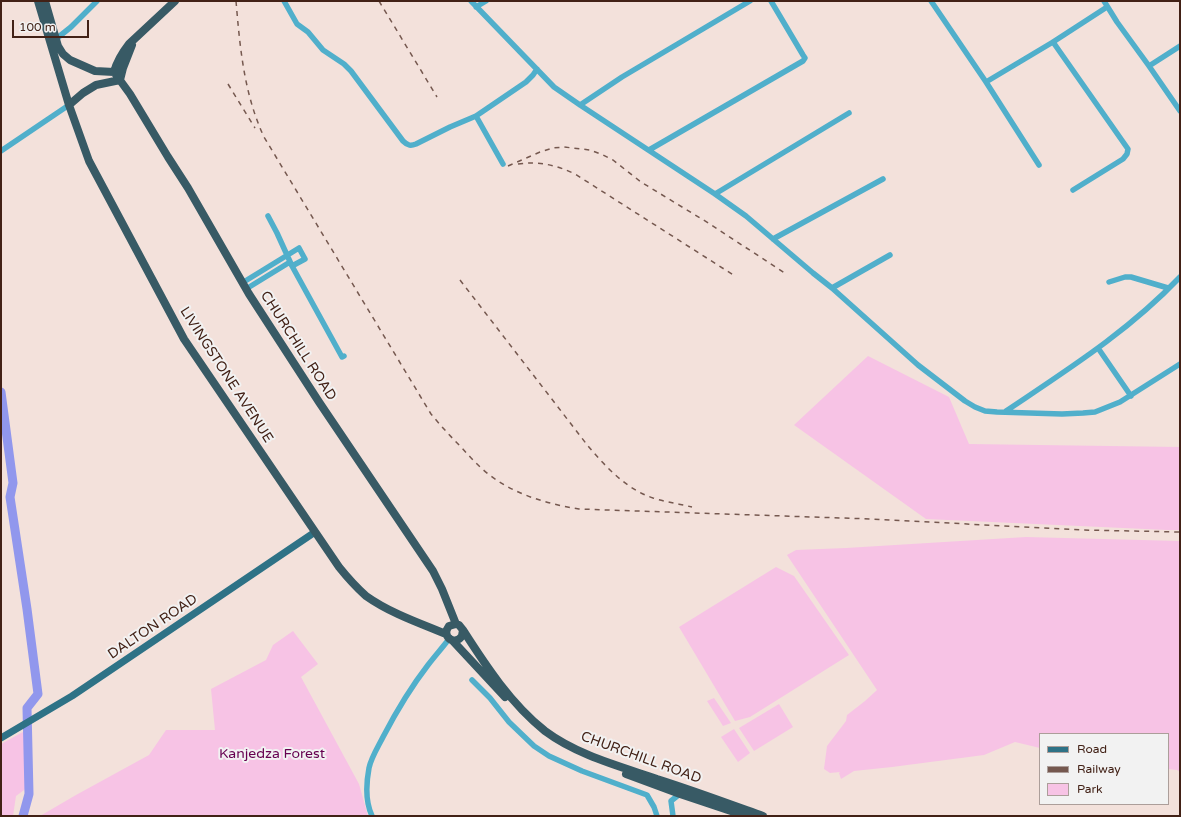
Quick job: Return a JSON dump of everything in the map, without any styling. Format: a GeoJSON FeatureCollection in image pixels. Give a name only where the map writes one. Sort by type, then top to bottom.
{"type":"FeatureCollection","features":[{"type":"Feature","properties":{"kind":"highway","name":"LIVINGSTONE AVENUE"},"geometry":{"type":"LineString","coordinates":[[38,1],[69,105],[89,161],[184,339],[339,567],[354,584],[366,595],[388,609],[449,638]]}},
{"type":"Feature","properties":{"kind":"highway"},"geometry":{"type":"LineString","coordinates":[[45,1],[57,42],[63,54],[70,60],[95,71],[114,72],[116,64],[129,44],[175,1]]}},
{"type":"Feature","properties":{"kind":"highway"},"geometry":{"type":"LineString","coordinates":[[69,105],[82,93],[96,85],[120,80],[129,50],[137,37]]}},
{"type":"Feature","properties":{"kind":"highway"},"geometry":{"type":"LineString","coordinates":[[58,68],[70,60]]}},
{"type":"Feature","properties":{"kind":"highway"},"geometry":{"type":"LineString","coordinates":[[95,71],[97,78],[96,85]]}},
{"type":"Feature","properties":{"kind":"highway","name":"CHURCHILL ROAD"},"geometry":{"type":"LineString","coordinates":[[114,72],[130,94],[188,188],[244,286],[319,402],[433,570],[456,624],[461,627],[479,656],[503,687],[530,717],[560,741],[613,764],[746,816]]}},
{"type":"Feature","properties":{"kind":"highway"},"geometry":{"type":"LineString","coordinates":[[456,624],[447,628],[449,638],[458,640],[462,636],[463,630]]}},
{"type":"Feature","properties":{"kind":"highway","name":"CHURCHILL ROAD"},"geometry":{"type":"LineString","coordinates":[[449,638],[527,720],[542,734],[558,745],[574,754],[763,816]]}},
{"type":"Feature","properties":{"kind":"main road","name":"DALTON ROAD"},"geometry":{"type":"LineString","coordinates":[[1,738],[72,696],[315,532]]}},
{"type":"Feature","properties":{"kind":"street"},"geometry":{"type":"LineString","coordinates":[[57,42],[97,1]]}},
{"type":"Feature","properties":{"kind":"street"},"geometry":{"type":"LineString","coordinates":[[284,1],[297,24],[308,32],[323,50],[344,64],[351,71],[407,145],[416,144],[443,130],[476,116],[526,82],[537,70]]}},
{"type":"Feature","properties":{"kind":"street"},"geometry":{"type":"LineString","coordinates":[[471,1],[554,87],[746,216],[832,288],[918,365],[975,407],[985,411],[1062,414],[1095,412],[1131,396],[1180,364]]}},
{"type":"Feature","properties":{"kind":"street"},"geometry":{"type":"LineString","coordinates":[[476,7],[486,1]]}},
{"type":"Feature","properties":{"kind":"street"},"geometry":{"type":"LineString","coordinates":[[580,105],[622,77],[750,1]]}},
{"type":"Feature","properties":{"kind":"street"},"geometry":{"type":"LineString","coordinates":[[649,150],[803,61],[805,58],[804,55],[771,1]]}},
{"type":"Feature","properties":{"kind":"street"},"geometry":{"type":"LineString","coordinates":[[931,1],[986,82],[1039,165]]}},
{"type":"Feature","properties":{"kind":"street"},"geometry":{"type":"LineString","coordinates":[[986,82],[1054,42],[1106,4],[1180,111]]}},
{"type":"Feature","properties":{"kind":"street"},"geometry":{"type":"LineString","coordinates":[[1054,42],[1128,149],[1127,154],[1123,159],[1074,190]]}},
{"type":"Feature","properties":{"kind":"street"},"geometry":{"type":"LineString","coordinates":[[1149,66],[1180,46]]}},
{"type":"Feature","properties":{"kind":"street"},"geometry":{"type":"LineString","coordinates":[[1,152],[69,105]]}},
{"type":"Feature","properties":{"kind":"street"},"geometry":{"type":"LineString","coordinates":[[715,194],[849,113]]}},
{"type":"Feature","properties":{"kind":"street"},"geometry":{"type":"LineString","coordinates":[[476,116],[503,164]]}},
{"type":"Feature","properties":{"kind":"street"},"geometry":{"type":"LineString","coordinates":[[773,239],[883,179]]}},
{"type":"Feature","properties":{"kind":"street"},"geometry":{"type":"LineString","coordinates":[[268,216],[277,232],[291,264],[342,357],[344,356]]}},
{"type":"Feature","properties":{"kind":"street"},"geometry":{"type":"LineString","coordinates":[[299,248],[305,259],[244,286],[266,268],[299,248]]}},
{"type":"Feature","properties":{"kind":"street"},"geometry":{"type":"LineString","coordinates":[[832,288],[890,255]]}},
{"type":"Feature","properties":{"kind":"street"},"geometry":{"type":"LineString","coordinates":[[266,268],[270,274]]}},
{"type":"Feature","properties":{"kind":"street"},"geometry":{"type":"LineString","coordinates":[[1109,282],[1125,277],[1131,277],[1168,288]]}},
{"type":"Feature","properties":{"kind":"street"},"geometry":{"type":"LineString","coordinates":[[1005,411],[1077,364],[1149,307],[1179,279]]}},
{"type":"Feature","properties":{"kind":"street"},"geometry":{"type":"LineString","coordinates":[[1098,348],[1131,396]]}},
{"type":"Feature","properties":{"kind":"street"},"geometry":{"type":"LineString","coordinates":[[372,816],[366,794],[369,767],[377,748],[414,684],[449,638]]}},
{"type":"Feature","properties":{"kind":"street"},"geometry":{"type":"LineString","coordinates":[[472,680],[490,698],[509,722],[534,746],[549,756],[582,771],[647,795],[658,816]]}},
{"type":"Feature","properties":{"kind":"street"},"geometry":{"type":"LineString","coordinates":[[674,816],[672,801],[683,791]]}},
{"type":"Feature","properties":{"kind":"green space"},"geometry":{"type":"Polygon","coordinates":[[[868,356],[949,397],[969,444],[1180,447],[1180,530],[926,519],[794,425],[868,356]]]}},
{"type":"Feature","properties":{"kind":"green space"},"geometry":{"type":"Polygon","coordinates":[[[1026,537],[1180,541],[1180,772],[1169,769],[1169,733],[1039,733],[1039,748],[1015,742],[984,755],[854,771],[841,779],[840,772],[830,773],[824,769],[827,746],[846,721],[847,715],[877,690],[787,555],[796,550],[1026,537]]]}},
{"type":"Feature","properties":{"kind":"green space"},"geometry":{"type":"Polygon","coordinates":[[[776,567],[794,576],[849,655],[750,717],[735,721],[679,627],[776,567]]]}},
{"type":"Feature","properties":{"kind":"green space","name":"Kanjedza Forest"},"geometry":{"type":"Polygon","coordinates":[[[293,631],[318,664],[301,677],[359,784],[368,816],[40,816],[149,755],[166,730],[215,730],[211,689],[266,660],[273,645],[293,631]]]}},
{"type":"Feature","properties":{"kind":"green space"},"geometry":{"type":"Polygon","coordinates":[[[714,698],[731,723],[723,726],[707,701],[714,698]]]}},
{"type":"Feature","properties":{"kind":"green space"},"geometry":{"type":"Polygon","coordinates":[[[779,704],[793,727],[754,751],[739,728],[779,704]]]}},
{"type":"Feature","properties":{"kind":"green space"},"geometry":{"type":"Polygon","coordinates":[[[32,727],[32,784],[16,796],[13,816],[1,816],[1,744],[32,727]]]}},
{"type":"Feature","properties":{"kind":"green space"},"geometry":{"type":"Polygon","coordinates":[[[734,729],[750,753],[738,762],[721,737],[734,729]]]}},
{"type":"Feature","properties":{"kind":"waterway"},"geometry":{"type":"LineString","coordinates":[[1,392],[13,483],[10,497],[38,694],[27,708],[29,794],[23,816]]}},
{"type":"Feature","properties":{"kind":"railway"},"geometry":{"type":"LineString","coordinates":[[236,1],[241,53],[247,87],[257,121],[264,137],[431,414],[479,466],[501,483],[533,498],[579,509],[871,519],[1082,530],[1180,532]]}},
{"type":"Feature","properties":{"kind":"railway"},"geometry":{"type":"LineString","coordinates":[[379,1],[437,97]]}},
{"type":"Feature","properties":{"kind":"railway"},"geometry":{"type":"LineString","coordinates":[[228,84],[255,128]]}},
{"type":"Feature","properties":{"kind":"railway"},"geometry":{"type":"LineString","coordinates":[[508,166],[553,148],[564,147],[590,150],[603,155],[613,160],[641,182],[710,224],[786,274]]}},
{"type":"Feature","properties":{"kind":"railway"},"geometry":{"type":"LineString","coordinates":[[518,164],[547,164],[575,174],[735,276]]}},
{"type":"Feature","properties":{"kind":"railway"},"geometry":{"type":"LineString","coordinates":[[460,280],[588,446],[609,469],[625,483],[643,494],[653,498],[692,507]]}}]}
